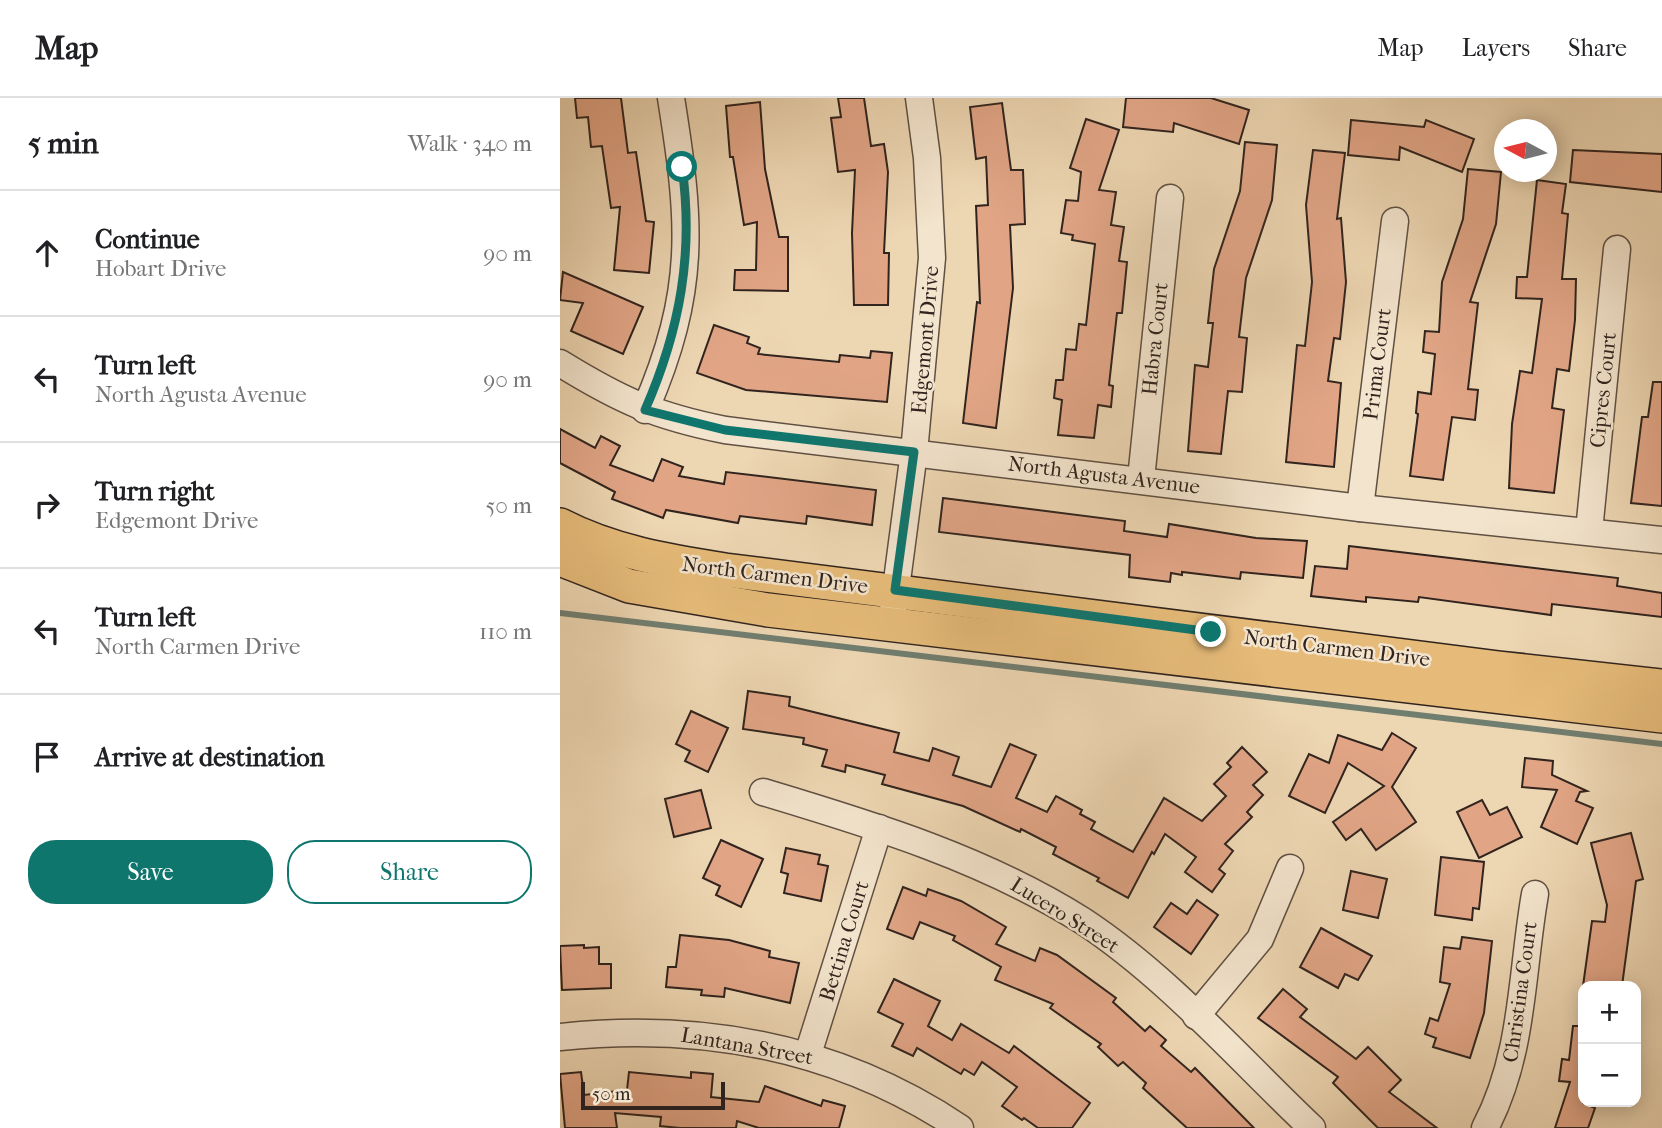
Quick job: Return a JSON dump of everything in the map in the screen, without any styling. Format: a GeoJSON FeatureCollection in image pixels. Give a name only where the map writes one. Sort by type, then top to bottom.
{"type":"FeatureCollection","features":[{"type":"Feature","properties":{"kind":"main road","name":"North Carmen Drive"},"geometry":{"type":"LineString","coordinates":[[560,525],[582,536],[658,560],[1471,665],[1662,686]]}},
{"type":"Feature","properties":{"kind":"main road","name":"North Carmen Drive"},"geometry":{"type":"LineString","coordinates":[[560,559],[629,586],[662,594],[1662,716]]}},
{"type":"Feature","properties":{"kind":"street"},"geometry":{"type":"LineString","coordinates":[[645,410],[672,338],[685,276],[686,198],[671,98]]}},
{"type":"Feature","properties":{"kind":"street","name":"Edgemont Drive"},"geometry":{"type":"LineString","coordinates":[[893,623],[914,452],[932,258],[927,158],[919,98]]}},
{"type":"Feature","properties":{"kind":"street","name":"Habra Court"},"geometry":{"type":"LineString","coordinates":[[1141,479],[1170,198]]}},
{"type":"Feature","properties":{"kind":"street","name":"Prima Court"},"geometry":{"type":"LineString","coordinates":[[1360,508],[1395,220]]}},
{"type":"Feature","properties":{"kind":"street","name":"Cipres Court"},"geometry":{"type":"LineString","coordinates":[[1588,531],[1617,249]]}},
{"type":"Feature","properties":{"kind":"street","name":"North Agusta Avenue"},"geometry":{"type":"LineString","coordinates":[[560,362],[645,410],[725,430],[1360,508],[1662,540]]}},
{"type":"Feature","properties":{"kind":"street","name":"Lucero Street"},"geometry":{"type":"LineString","coordinates":[[763,792],[879,828],[1002,876],[1048,900],[1110,941],[1196,1016],[1312,1128]]}},
{"type":"Feature","properties":{"kind":"street","name":"Bettina Court"},"geometry":{"type":"LineString","coordinates":[[808,1054],[879,828]]}},
{"type":"Feature","properties":{"kind":"street"},"geometry":{"type":"LineString","coordinates":[[1196,1016],[1260,939],[1290,867]]}},
{"type":"Feature","properties":{"kind":"street","name":"Christina Court"},"geometry":{"type":"LineString","coordinates":[[1485,1128],[1506,1080],[1515,1050],[1535,894]]}},
{"type":"Feature","properties":{"kind":"street","name":"Lantana Street"},"geometry":{"type":"LineString","coordinates":[[560,1037],[674,1032],[808,1054],[869,1077],[960,1128]]}},
{"type":"Feature","properties":{"kind":"building"},"geometry":{"type":"Polygon","coordinates":[[[575,98],[621,98],[628,153],[636,152],[646,221],[654,222],[649,273],[614,270],[620,207],[611,208],[602,146],[591,147],[588,117],[577,118],[575,98]]]}},
{"type":"Feature","properties":{"kind":"building"},"geometry":{"type":"Polygon","coordinates":[[[838,98],[864,98],[871,146],[884,144],[888,172],[884,253],[889,253],[888,305],[854,305],[852,233],[855,170],[838,172],[831,118],[841,117],[838,98]]]}},
{"type":"Feature","properties":{"kind":"building"},"geometry":{"type":"Polygon","coordinates":[[[1126,98],[1211,98],[1249,110],[1239,144],[1174,123],[1173,132],[1123,127],[1126,98]]]}},
{"type":"Feature","properties":{"kind":"building"},"geometry":{"type":"Polygon","coordinates":[[[760,102],[765,169],[779,237],[788,237],[788,291],[734,290],[735,270],[756,270],[757,222],[744,225],[733,157],[730,157],[726,106],[760,102]]]}},
{"type":"Feature","properties":{"kind":"building"},"geometry":{"type":"Polygon","coordinates":[[[1002,103],[1011,170],[1023,170],[1025,224],[1010,225],[1013,288],[996,428],[963,423],[977,302],[980,303],[976,206],[988,205],[986,157],[976,159],[970,107],[1002,103]]]}},
{"type":"Feature","properties":{"kind":"building"},"geometry":{"type":"Polygon","coordinates":[[[1086,119],[1119,130],[1099,190],[1116,192],[1111,225],[1124,227],[1119,261],[1127,262],[1122,313],[1117,313],[1109,385],[1113,386],[1111,407],[1098,405],[1094,438],[1058,435],[1062,400],[1054,398],[1056,380],[1063,380],[1066,349],[1076,350],[1079,324],[1086,325],[1095,244],[1072,240],[1073,235],[1061,233],[1066,200],[1078,201],[1081,172],[1070,168],[1086,119]]]}},
{"type":"Feature","properties":{"kind":"building"},"geometry":{"type":"Polygon","coordinates":[[[1351,120],[1424,127],[1426,120],[1474,139],[1462,172],[1400,147],[1399,160],[1348,155],[1351,120]]]}},
{"type":"Feature","properties":{"kind":"building"},"geometry":{"type":"Polygon","coordinates":[[[1245,142],[1277,145],[1272,200],[1246,278],[1239,337],[1247,338],[1242,392],[1228,391],[1221,454],[1188,451],[1195,365],[1208,367],[1213,323],[1208,323],[1214,269],[1240,191],[1245,142]]]}},
{"type":"Feature","properties":{"kind":"building"},"geometry":{"type":"Polygon","coordinates":[[[1313,150],[1345,153],[1337,219],[1341,218],[1346,282],[1340,339],[1334,338],[1328,381],[1341,383],[1334,467],[1286,462],[1297,345],[1305,346],[1312,282],[1306,205],[1313,150]]]}},
{"type":"Feature","properties":{"kind":"building"},"geometry":{"type":"Polygon","coordinates":[[[1573,150],[1662,154],[1662,192],[1570,182],[1573,150]]]}},
{"type":"Feature","properties":{"kind":"building"},"geometry":{"type":"Polygon","coordinates":[[[1468,169],[1494,171],[1494,182],[1500,182],[1496,224],[1470,302],[1478,303],[1468,389],[1478,390],[1475,420],[1452,417],[1443,480],[1410,476],[1418,392],[1431,394],[1435,354],[1423,352],[1425,331],[1439,332],[1442,282],[1463,219],[1468,169]]]}},
{"type":"Feature","properties":{"kind":"building"},"geometry":{"type":"Polygon","coordinates":[[[1537,182],[1566,184],[1562,213],[1568,214],[1562,279],[1576,279],[1575,320],[1569,371],[1557,369],[1552,408],[1564,410],[1554,493],[1509,488],[1512,424],[1520,371],[1532,373],[1542,299],[1516,298],[1517,277],[1527,277],[1537,182]]]}},
{"type":"Feature","properties":{"kind":"building"},"geometry":{"type":"Polygon","coordinates":[[[563,272],[643,307],[623,354],[571,331],[583,303],[560,300],[563,272]]]}},
{"type":"Feature","properties":{"kind":"building"},"geometry":{"type":"Polygon","coordinates":[[[714,325],[749,337],[747,343],[760,348],[758,354],[839,362],[840,355],[870,358],[871,351],[892,353],[887,402],[746,390],[697,373],[714,325]]]}},
{"type":"Feature","properties":{"kind":"building"},"geometry":{"type":"Polygon","coordinates":[[[1653,382],[1662,382],[1662,506],[1631,503],[1642,417],[1648,417],[1653,382]]]}},
{"type":"Feature","properties":{"kind":"building"},"geometry":{"type":"Polygon","coordinates":[[[560,429],[595,448],[601,436],[620,446],[610,465],[653,481],[662,459],[683,467],[679,476],[724,484],[726,472],[876,490],[872,525],[807,516],[806,524],[740,516],[738,523],[666,510],[663,518],[612,499],[615,492],[560,463],[560,429]]]}},
{"type":"Feature","properties":{"kind":"building"},"geometry":{"type":"Polygon","coordinates":[[[943,498],[1125,521],[1124,531],[1167,537],[1169,524],[1256,538],[1307,541],[1303,578],[1241,572],[1240,579],[1182,572],[1182,575],[1171,573],[1170,582],[1129,577],[1130,555],[939,532],[943,498]]]}},
{"type":"Feature","properties":{"kind":"building"},"geometry":{"type":"Polygon","coordinates":[[[1349,546],[1618,578],[1617,586],[1662,593],[1662,617],[1552,604],[1551,615],[1419,597],[1418,602],[1366,597],[1366,602],[1311,596],[1315,566],[1347,569],[1349,546]]]}},
{"type":"Feature","properties":{"kind":"building"},"geometry":{"type":"Polygon","coordinates":[[[748,691],[790,697],[789,706],[899,733],[894,752],[929,761],[933,748],[959,757],[953,775],[991,787],[1010,744],[1036,755],[1016,798],[1047,812],[1056,796],[1082,810],[1080,814],[1095,822],[1091,829],[1133,852],[1164,798],[1202,821],[1226,796],[1214,784],[1231,767],[1227,763],[1242,747],[1267,772],[1253,785],[1263,795],[1247,812],[1252,817],[1225,844],[1233,851],[1219,869],[1225,874],[1212,892],[1185,872],[1196,857],[1165,834],[1154,854],[1152,852],[1128,898],[1097,881],[1099,878],[1053,854],[1056,847],[1021,829],[1020,832],[963,806],[882,784],[885,775],[846,765],[845,772],[822,766],[827,750],[803,744],[804,738],[743,729],[748,691]]]}},
{"type":"Feature","properties":{"kind":"building"},"geometry":{"type":"Polygon","coordinates":[[[691,711],[728,728],[708,772],[685,761],[690,751],[676,744],[691,711]]]}},
{"type":"Feature","properties":{"kind":"building"},"geometry":{"type":"Polygon","coordinates":[[[1392,733],[1416,748],[1392,787],[1416,822],[1376,850],[1361,829],[1346,840],[1333,822],[1384,786],[1348,763],[1325,813],[1289,796],[1309,754],[1329,763],[1338,735],[1382,750],[1392,733]]]}},
{"type":"Feature","properties":{"kind":"building"},"geometry":{"type":"Polygon","coordinates":[[[1525,758],[1553,761],[1552,775],[1587,791],[1580,792],[1576,801],[1593,808],[1577,844],[1541,827],[1557,790],[1522,787],[1525,758]]]}},
{"type":"Feature","properties":{"kind":"building"},"geometry":{"type":"Polygon","coordinates":[[[701,790],[711,828],[674,837],[665,799],[701,790]]]}},
{"type":"Feature","properties":{"kind":"building"},"geometry":{"type":"Polygon","coordinates":[[[1482,800],[1490,815],[1507,807],[1522,837],[1479,858],[1457,812],[1482,800]]]}},
{"type":"Feature","properties":{"kind":"building"},"geometry":{"type":"Polygon","coordinates":[[[1631,833],[1643,879],[1636,881],[1623,981],[1584,981],[1592,921],[1605,922],[1607,905],[1591,843],[1631,833]]]}},
{"type":"Feature","properties":{"kind":"building"},"geometry":{"type":"Polygon","coordinates":[[[721,840],[763,859],[741,907],[716,895],[720,886],[703,878],[721,840]]]}},
{"type":"Feature","properties":{"kind":"building"},"geometry":{"type":"Polygon","coordinates":[[[786,848],[820,855],[818,864],[828,866],[821,901],[784,893],[788,874],[781,872],[786,848]]]}},
{"type":"Feature","properties":{"kind":"building"},"geometry":{"type":"Polygon","coordinates":[[[1441,857],[1484,862],[1479,909],[1473,908],[1472,920],[1435,915],[1441,857]]]}},
{"type":"Feature","properties":{"kind":"building"},"geometry":{"type":"Polygon","coordinates":[[[1351,871],[1387,879],[1378,918],[1343,910],[1351,871]]]}},
{"type":"Feature","properties":{"kind":"building"},"geometry":{"type":"Polygon","coordinates":[[[903,887],[926,896],[928,889],[961,901],[1006,927],[996,944],[1035,961],[1040,948],[1057,955],[1116,998],[1113,1002],[1145,1031],[1150,1026],[1166,1040],[1161,1046],[1191,1072],[1195,1068],[1254,1128],[1187,1128],[1143,1088],[1146,1083],[1123,1062],[1118,1066],[1098,1047],[1101,1044],[1050,1008],[1053,1004],[995,980],[1001,967],[953,940],[955,936],[920,922],[913,939],[887,929],[903,887]]]}},
{"type":"Feature","properties":{"kind":"building"},"geometry":{"type":"Polygon","coordinates":[[[1197,900],[1218,915],[1191,954],[1154,927],[1171,903],[1187,914],[1197,900]]]}},
{"type":"Feature","properties":{"kind":"building"},"geometry":{"type":"Polygon","coordinates":[[[1321,928],[1372,956],[1358,980],[1345,974],[1338,988],[1300,967],[1321,928]]]}},
{"type":"Feature","properties":{"kind":"building"},"geometry":{"type":"Polygon","coordinates":[[[680,935],[729,940],[770,951],[769,957],[799,963],[790,1003],[725,988],[724,997],[701,995],[702,990],[666,987],[668,967],[676,967],[680,935]]]}},
{"type":"Feature","properties":{"kind":"building"},"geometry":{"type":"Polygon","coordinates":[[[1462,937],[1492,941],[1484,1013],[1470,1058],[1433,1047],[1436,1038],[1425,1034],[1430,1018],[1438,1021],[1450,984],[1440,982],[1444,947],[1460,949],[1462,937]]]}},
{"type":"Feature","properties":{"kind":"building"},"geometry":{"type":"Polygon","coordinates":[[[584,945],[584,948],[599,947],[599,964],[611,964],[611,988],[562,990],[560,946],[584,945]]]}},
{"type":"Feature","properties":{"kind":"building"},"geometry":{"type":"Polygon","coordinates":[[[894,979],[940,1001],[928,1026],[952,1040],[961,1024],[1009,1053],[1014,1046],[1090,1103],[1072,1128],[1038,1128],[1002,1106],[1017,1087],[982,1062],[974,1075],[964,1069],[961,1074],[917,1048],[913,1056],[892,1046],[903,1024],[878,1012],[894,979]]]}},
{"type":"Feature","properties":{"kind":"building"},"geometry":{"type":"Polygon","coordinates":[[[1283,989],[1307,1009],[1300,1017],[1356,1059],[1368,1047],[1401,1080],[1389,1092],[1437,1128],[1378,1128],[1333,1083],[1338,1077],[1258,1018],[1283,989]]]}},
{"type":"Feature","properties":{"kind":"building"},"geometry":{"type":"Polygon","coordinates":[[[1573,1026],[1578,1026],[1578,1107],[1595,1108],[1588,1128],[1555,1128],[1570,1082],[1559,1081],[1562,1059],[1569,1060],[1573,1026]]]}},
{"type":"Feature","properties":{"kind":"building"},"geometry":{"type":"Polygon","coordinates":[[[581,1072],[584,1095],[627,1090],[629,1072],[691,1078],[691,1072],[713,1074],[711,1097],[759,1102],[765,1086],[821,1106],[823,1100],[845,1106],[839,1128],[759,1128],[737,1121],[736,1128],[680,1128],[660,1126],[661,1117],[615,1113],[617,1128],[565,1128],[560,1074],[581,1072]]]}},
{"type":"Feature","properties":{"kind":"waterway"},"geometry":{"type":"LineString","coordinates":[[560,613],[1662,744]]}},
{"type":"Feature","properties":{"kind":"route"},"geometry":{"type":"LineString","coordinates":[[682,167],[688,237],[685,276],[672,338],[645,410],[725,430],[914,452],[895,590],[1211,632]]}}]}
